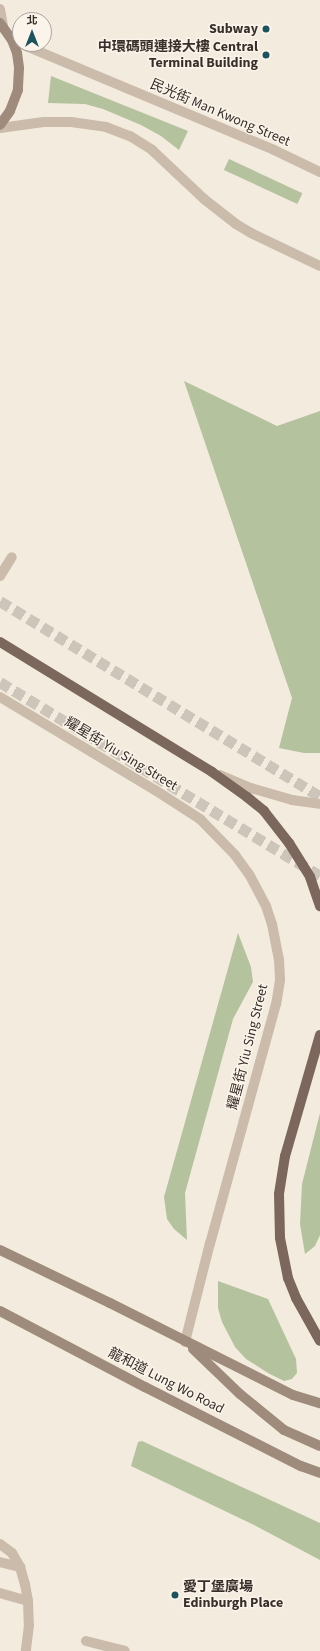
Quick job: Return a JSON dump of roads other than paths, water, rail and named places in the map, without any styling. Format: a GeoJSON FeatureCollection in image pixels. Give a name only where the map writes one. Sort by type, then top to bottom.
{"type":"FeatureCollection","features":[{"type":"Feature","properties":{"kind":"main road"},"geometry":{"type":"LineString","coordinates":[[2,25],[12,36]]}},
{"type":"Feature","properties":{"kind":"main road"},"geometry":{"type":"LineString","coordinates":[[0,125],[10,111],[18,90],[19,68],[17,52]]}},
{"type":"Feature","properties":{"kind":"main road"},"geometry":{"type":"LineString","coordinates":[[0,642],[212,772],[247,797],[277,827],[310,877],[320,906]]}},
{"type":"Feature","properties":{"kind":"main road"},"geometry":{"type":"LineString","coordinates":[[320,1035],[285,1156],[279,1194],[280,1238],[288,1278],[296,1298],[320,1341]]}},
{"type":"Feature","properties":{"kind":"main road"},"geometry":{"type":"LineString","coordinates":[[0,1250],[110,1303],[293,1395],[320,1403]]}},
{"type":"Feature","properties":{"kind":"main road","name":"龍和道 Lung Wo Road"},"geometry":{"type":"LineString","coordinates":[[0,1311],[138,1384],[301,1466],[320,1473]]}},
{"type":"Feature","properties":{"kind":"main road"},"geometry":{"type":"LineString","coordinates":[[186,1342],[240,1394],[284,1430],[320,1446]]}},
{"type":"Feature","properties":{"kind":"street"},"geometry":{"type":"LineString","coordinates":[[0,9],[2,25]]}},
{"type":"Feature","properties":{"kind":"street","name":"民光街 Man Kwong Street"},"geometry":{"type":"LineString","coordinates":[[39,52],[254,142],[320,172]]}},
{"type":"Feature","properties":{"kind":"street"},"geometry":{"type":"LineString","coordinates":[[0,128],[44,122],[71,122],[106,126],[130,136],[152,150],[204,199],[236,224],[251,233],[320,266]]}},
{"type":"Feature","properties":{"kind":"street"},"geometry":{"type":"LineString","coordinates":[[0,576],[12,557]]}},
{"type":"Feature","properties":{"kind":"street","name":"耀星街 Yiu Sing Street"},"geometry":{"type":"LineString","coordinates":[[0,697],[155,790],[200,819],[219,837],[244,868],[266,906],[272,924],[279,960],[280,980],[276,1004],[210,1243],[186,1342]]}},
{"type":"Feature","properties":{"kind":"street"},"geometry":{"type":"LineString","coordinates":[[212,772],[251,788],[292,800],[320,804]]}},
{"type":"Feature","properties":{"kind":"street"},"geometry":{"type":"LineString","coordinates":[[0,1544],[12,1553],[20,1567],[26,1584],[29,1625],[26,1651]]}},
{"type":"Feature","properties":{"kind":"street"},"geometry":{"type":"LineString","coordinates":[[0,1562],[20,1567]]}},
{"type":"Feature","properties":{"kind":"street"},"geometry":{"type":"LineString","coordinates":[[0,1593],[28,1601]]}},
{"type":"Feature","properties":{"kind":"street"},"geometry":{"type":"LineString","coordinates":[[86,1641],[125,1651]]}},
{"type":"Feature","properties":{"kind":"tunnel"},"geometry":{"type":"LineString","coordinates":[[0,601],[320,796]]}},
{"type":"Feature","properties":{"kind":"tunnel"},"geometry":{"type":"LineString","coordinates":[[0,682],[320,876]]}},
{"type":"Feature","properties":{"kind":"place","name":"Subway"},"geometry":{"type":"Point","coordinates":[266,29]}},
{"type":"Feature","properties":{"kind":"place","name":"中環碼頭連接大樓 Central Terminal Building"},"geometry":{"type":"Point","coordinates":[266,55]}},
{"type":"Feature","properties":{"kind":"place","name":"愛丁堡廣場 Edinburgh Place"},"geometry":{"type":"Point","coordinates":[175,1595]}}]}
